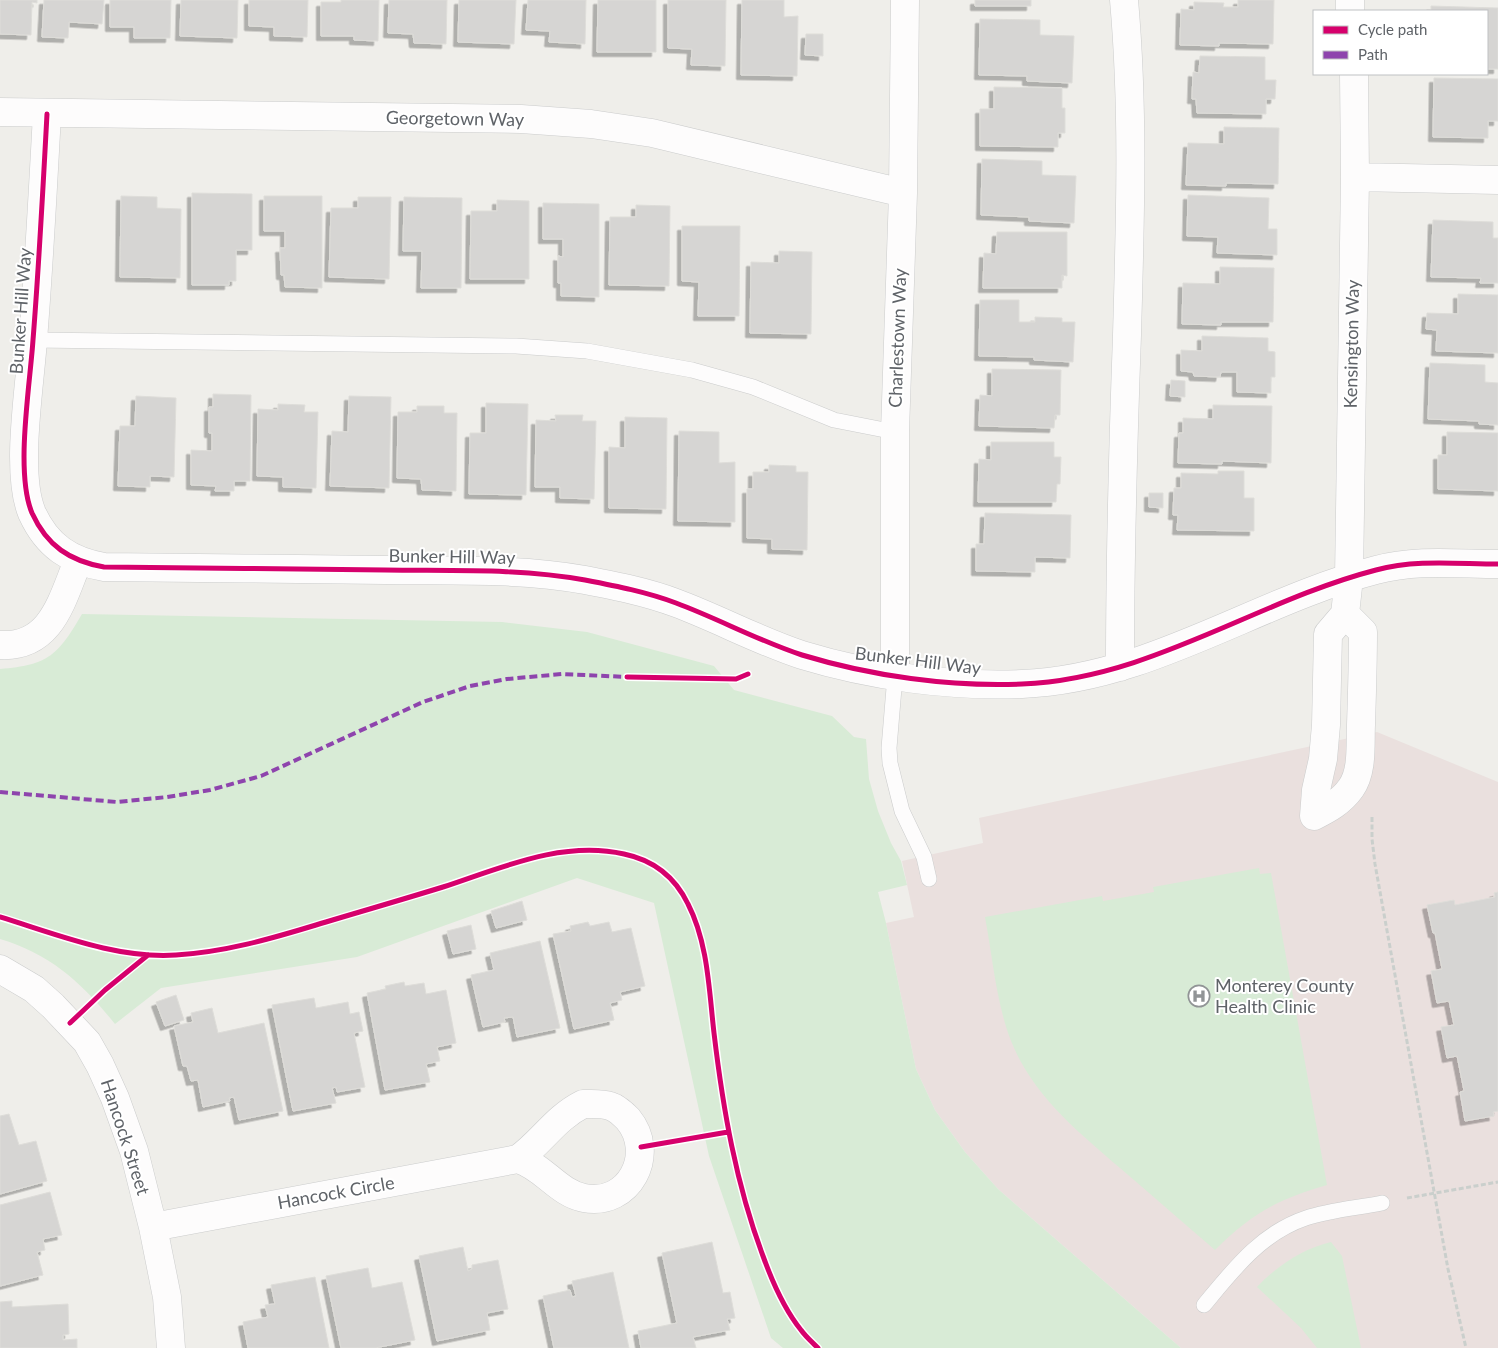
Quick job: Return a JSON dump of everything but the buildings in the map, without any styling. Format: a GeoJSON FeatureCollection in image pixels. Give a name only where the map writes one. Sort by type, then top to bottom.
{"type":"FeatureCollection","features":[{"type":"Feature","properties":{"kind":"street","name":"Charlestown Way"},"geometry":{"type":"LineString","coordinates":[[894,676],[895,432],[903,193],[905,0]]}},
{"type":"Feature","properties":{"kind":"street"},"geometry":{"type":"LineString","coordinates":[[1120,667],[1120,573],[1131,140],[1128,44],[1124,0]]}},
{"type":"Feature","properties":{"kind":"street","name":"Kensington Way"},"geometry":{"type":"LineString","coordinates":[[1345,614],[1349,578],[1355,177],[1354,75]]}},
{"type":"Feature","properties":{"kind":"street","name":"Georgetown Way"},"geometry":{"type":"LineString","coordinates":[[0,112],[521,119],[591,124],[662,135],[903,193]]}},
{"type":"Feature","properties":{"kind":"street","name":"Bunker Hill Way"},"geometry":{"type":"LineString","coordinates":[[47,114],[33,340],[25,434],[27,493],[32,512],[41,529],[57,546],[78,561],[104,567],[511,571],[582,579],[672,602],[800,654],[894,676],[973,684],[1022,684],[1066,680],[1093,675],[1168,651],[1306,594],[1379,569],[1426,563],[1498,564]]}},
{"type":"Feature","properties":{"kind":"street"},"geometry":{"type":"LineString","coordinates":[[1355,177],[1498,180]]}},
{"type":"Feature","properties":{"kind":"street"},"geometry":{"type":"LineString","coordinates":[[0,645],[13,646],[25,642],[44,630],[59,607],[78,561]]}},
{"type":"Feature","properties":{"kind":"street"},"geometry":{"type":"LineString","coordinates":[[1345,614],[1363,632],[1358,773],[1352,787],[1343,798],[1314,816],[1326,724],[1328,634],[1345,614]]}},
{"type":"Feature","properties":{"kind":"street","name":"Hancock Street"},"geometry":{"type":"LineString","coordinates":[[0,969],[34,989],[70,1022],[87,1042],[115,1098],[134,1151],[153,1227],[167,1297],[171,1348]]}},
{"type":"Feature","properties":{"kind":"street","name":"Hancock Circle"},"geometry":{"type":"LineString","coordinates":[[153,1227],[518,1159]]}},
{"type":"Feature","properties":{"kind":"lane"},"geometry":{"type":"LineString","coordinates":[[33,340],[516,346],[587,351],[692,370],[753,387],[834,420],[895,432]]}},
{"type":"Feature","properties":{"kind":"lane"},"geometry":{"type":"LineString","coordinates":[[894,676],[889,748],[890,763],[902,811],[924,857],[929,879]]}},
{"type":"Feature","properties":{"kind":"lane"},"geometry":{"type":"LineString","coordinates":[[1204,1305],[1250,1253],[1278,1231],[1306,1218],[1382,1202]]}},
{"type":"Feature","properties":{"kind":"path"},"geometry":{"type":"LineString","coordinates":[[1372,810],[1372,840],[1375,864],[1448,1269],[1466,1348]]}},
{"type":"Feature","properties":{"kind":"path"},"geometry":{"type":"LineString","coordinates":[[1382,1202],[1498,1182]]}},
{"type":"Feature","properties":{"kind":"shaded area","name":"Monterey County Health Clinic"},"geometry":{"type":"Polygon","coordinates":[[[1377,732],[1498,782],[1498,1348],[1181,1348],[998,1189],[965,1152],[935,1110],[916,1069],[886,923],[914,917],[902,861],[983,843],[979,818],[1377,732]]]}},
{"type":"Feature","properties":{"kind":"green space"},"geometry":{"type":"Polygon","coordinates":[[[82,614],[502,622],[587,632],[714,666],[734,690],[832,716],[854,737],[866,739],[869,779],[878,811],[891,843],[901,861],[907,885],[878,892],[916,1069],[935,1110],[965,1152],[998,1189],[1181,1348],[783,1348],[771,1338],[709,1156],[654,903],[577,878],[357,957],[161,988],[115,1024],[91,996],[65,972],[35,953],[0,939],[0,669],[41,661],[50,655],[66,639],[82,614]]]}},
{"type":"Feature","properties":{"kind":"green space"},"geometry":{"type":"Polygon","coordinates":[[[1259,868],[1260,874],[1271,873],[1327,1185],[1294,1196],[1266,1209],[1228,1237],[1215,1250],[1075,1128],[1035,1085],[1015,1050],[1004,1019],[996,985],[985,917],[1102,896],[1103,901],[1154,892],[1153,887],[1259,868]]]}},
{"type":"Feature","properties":{"kind":"green space"},"geometry":{"type":"Polygon","coordinates":[[[1331,1242],[1342,1256],[1361,1348],[1317,1348],[1301,1328],[1257,1287],[1291,1259],[1310,1249],[1331,1242]]]}},
{"type":"Feature","properties":{"kind":"marked path"},"geometry":{"type":"LineString","coordinates":[[0,792],[117,802],[210,790],[261,776],[423,702],[470,686],[507,679],[562,674],[627,677]]}},
{"type":"Feature","properties":{"kind":"cycle path"},"geometry":{"type":"LineString","coordinates":[[47,114],[37,284],[25,428],[25,475],[27,496],[38,525],[52,543],[70,556],[81,561],[104,567],[485,571],[560,576],[643,592],[665,599],[786,649],[828,662],[883,674],[967,684],[1022,684],[1069,679],[1114,668],[1159,654],[1288,600],[1376,570],[1422,563],[1498,564]]}},
{"type":"Feature","properties":{"kind":"cycle path"},"geometry":{"type":"LineString","coordinates":[[627,677],[736,679],[748,674]]}},
{"type":"Feature","properties":{"kind":"cycle path"},"geometry":{"type":"LineString","coordinates":[[0,917],[64,938],[109,949],[131,953],[176,955],[230,948],[264,940],[443,887],[532,858],[555,853],[601,851],[624,854],[654,865],[670,878],[683,894],[695,919],[700,935],[707,967],[726,1118],[738,1174],[754,1229],[770,1275],[784,1304],[803,1333],[818,1348]]}},
{"type":"Feature","properties":{"kind":"cycle path"},"geometry":{"type":"LineString","coordinates":[[70,1023],[105,990],[148,955]]}},
{"type":"Feature","properties":{"kind":"cycle path"},"geometry":{"type":"LineString","coordinates":[[641,1147],[728,1132]]}},
{"type":"Feature","properties":{"kind":"place","name":"Monterey County Health Clinic"},"geometry":{"type":"Point","coordinates":[1199,996]}}]}
